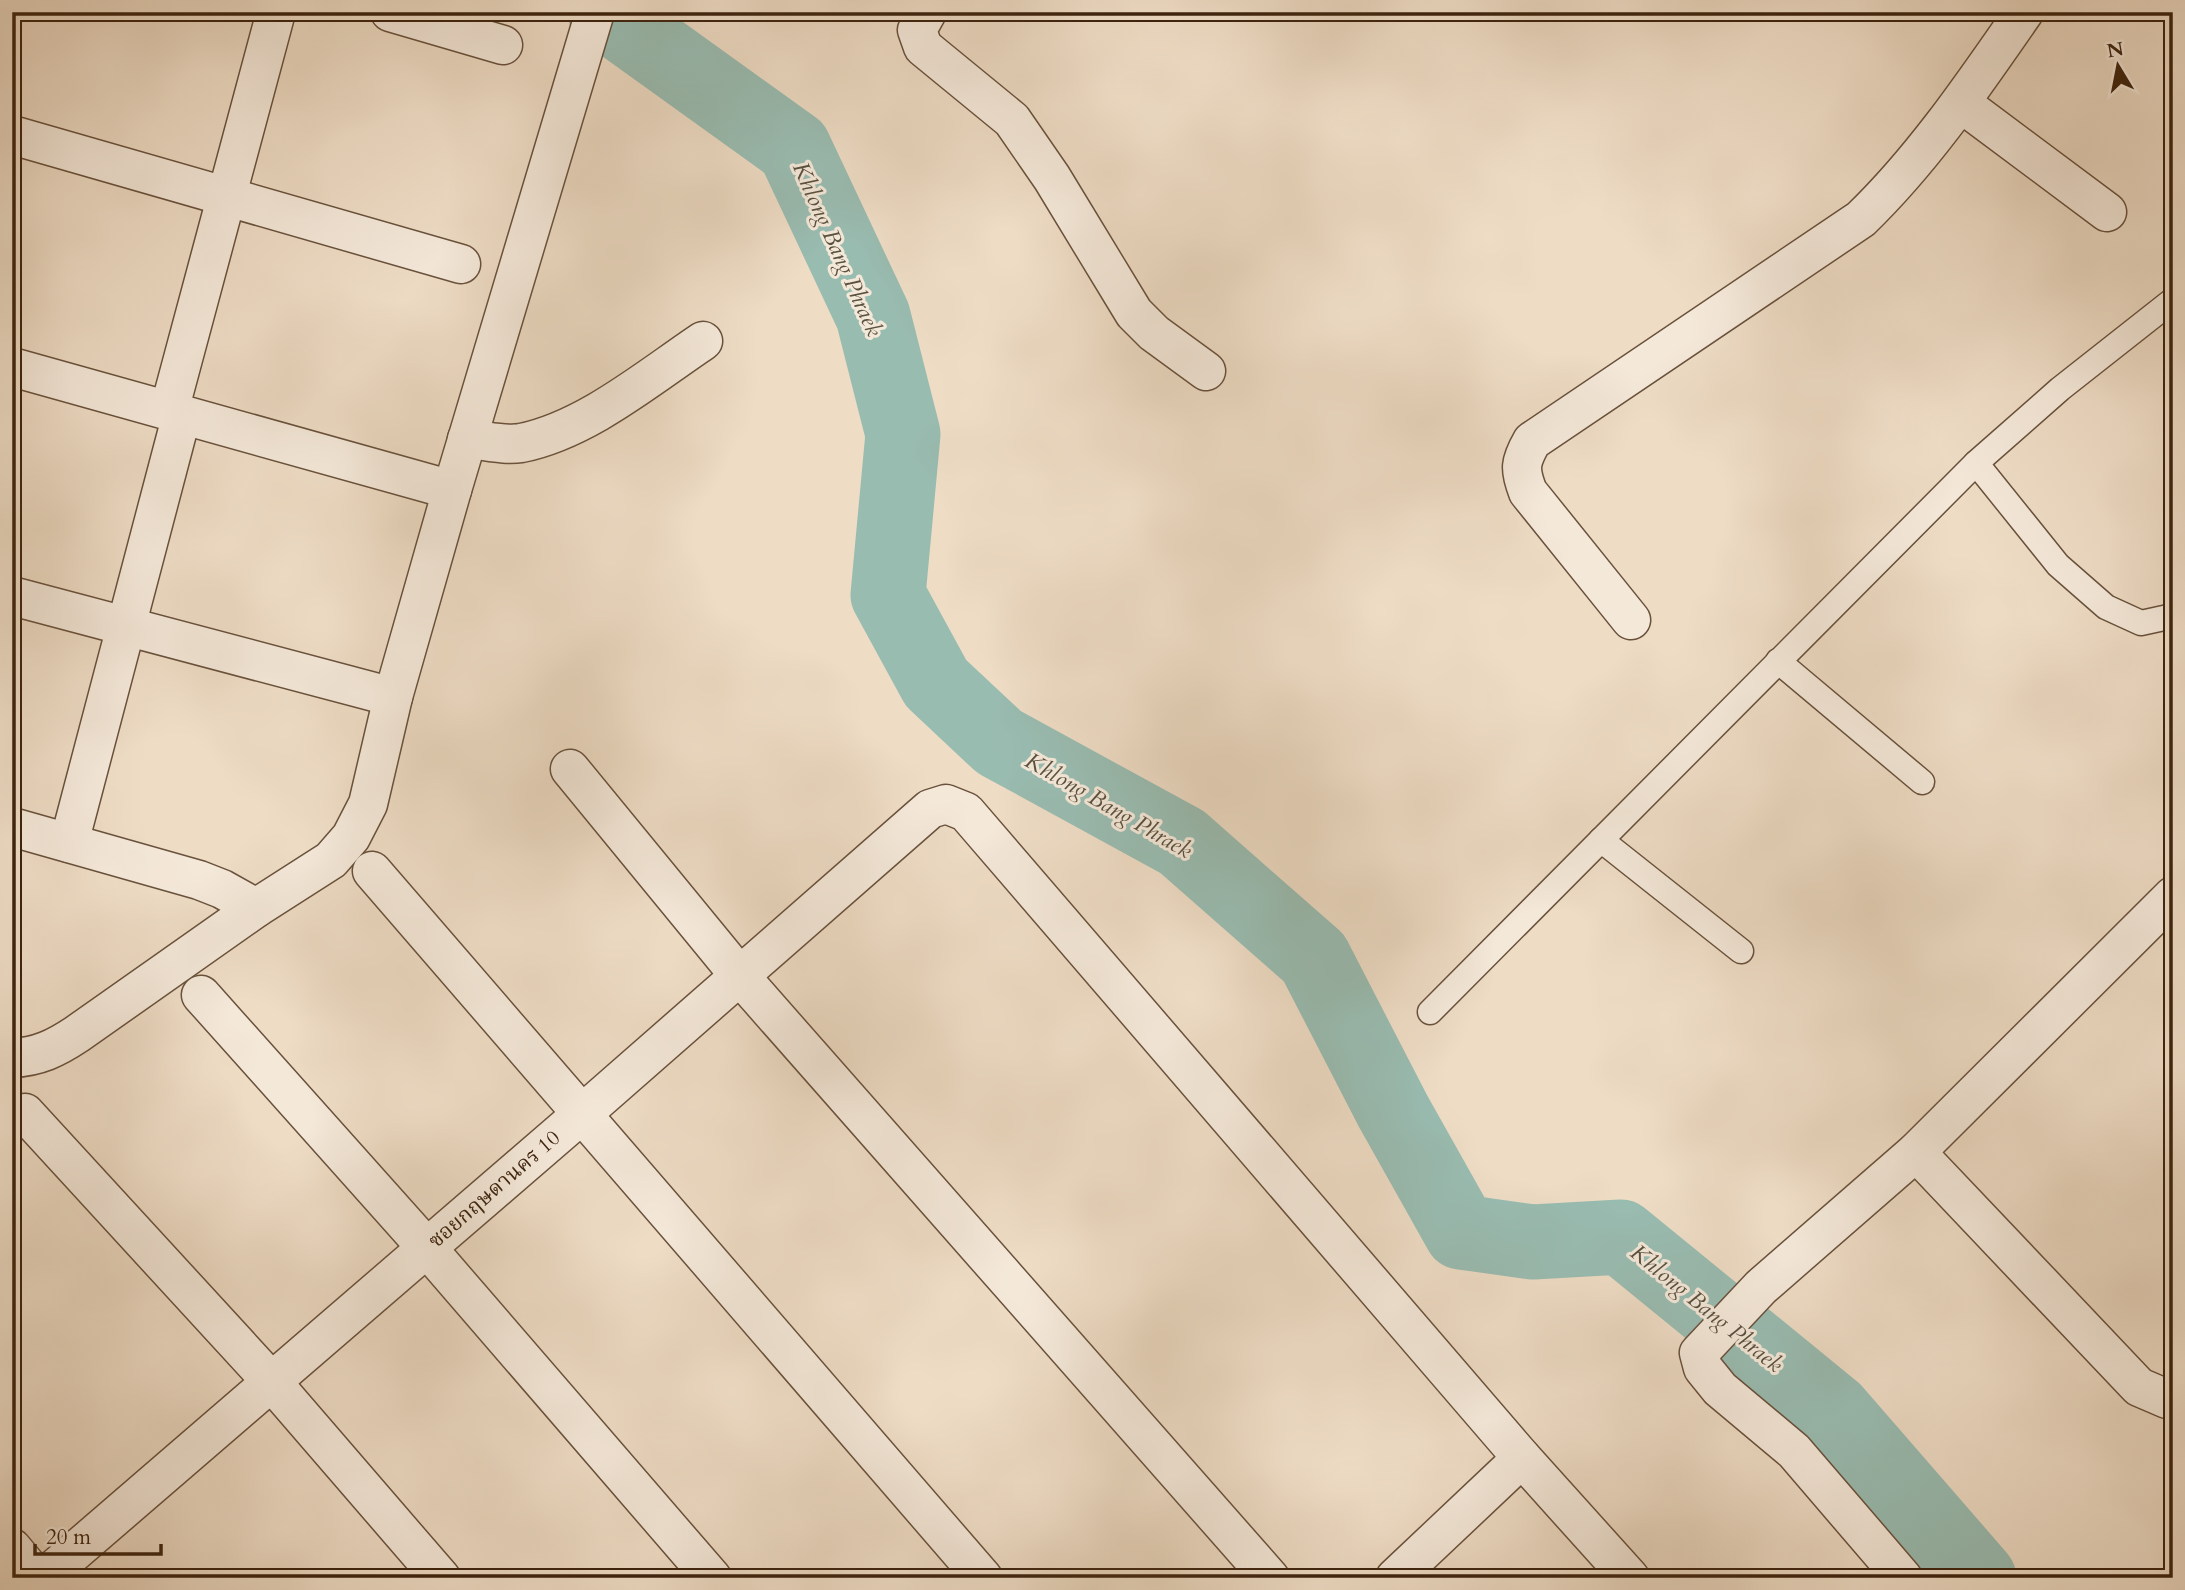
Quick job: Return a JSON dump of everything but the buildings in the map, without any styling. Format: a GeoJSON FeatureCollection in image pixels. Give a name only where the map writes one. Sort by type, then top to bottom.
{"type":"FeatureCollection","features":[{"type":"Feature","properties":{"kind":"street"},"geometry":{"type":"LineString","coordinates":[[69,843],[127,625],[227,197],[276,12]]}},
{"type":"Feature","properties":{"kind":"street"},"geometry":{"type":"LineString","coordinates":[[390,12],[503,46]]}},
{"type":"Feature","properties":{"kind":"street"},"geometry":{"type":"LineString","coordinates":[[927,12],[917,30],[923,47],[1012,120],[1052,178],[1134,313],[1154,332],[1206,371]]}},
{"type":"Feature","properties":{"kind":"street"},"geometry":{"type":"LineString","coordinates":[[1631,620],[1528,492],[1521,472],[1524,456],[1532,441],[1861,219],[1890,191],[1961,103],[2024,12]]}},
{"type":"Feature","properties":{"kind":"street"},"geometry":{"type":"LineString","coordinates":[[12,1058],[30,1058],[50,1051],[68,1040],[256,908],[331,860],[351,837],[368,804],[393,697],[452,490],[591,28]]}},
{"type":"Feature","properties":{"kind":"street"},"geometry":{"type":"LineString","coordinates":[[1961,103],[2107,212]]}},
{"type":"Feature","properties":{"kind":"street"},"geometry":{"type":"LineString","coordinates":[[12,135],[461,264]]}},
{"type":"Feature","properties":{"kind":"street"},"geometry":{"type":"LineString","coordinates":[[467,439],[518,443],[556,433],[603,408],[703,341]]}},
{"type":"Feature","properties":{"kind":"street"},"geometry":{"type":"LineString","coordinates":[[12,367],[452,490]]}},
{"type":"Feature","properties":{"kind":"street"},"geometry":{"type":"LineString","coordinates":[[12,596],[393,697]]}},
{"type":"Feature","properties":{"kind":"street"},"geometry":{"type":"LineString","coordinates":[[570,769],[739,975],[1270,1578]]}},
{"type":"Feature","properties":{"kind":"street","name":"ซอยกฤษดานคร 10"},"geometry":{"type":"LineString","coordinates":[[56,1574],[271,1381],[582,1114],[930,809],[946,804],[966,811],[1521,1458]]}},
{"type":"Feature","properties":{"kind":"street"},"geometry":{"type":"LineString","coordinates":[[12,827],[199,880],[256,908]]}},
{"type":"Feature","properties":{"kind":"street"},"geometry":{"type":"LineString","coordinates":[[372,871],[983,1578]]}},
{"type":"Feature","properties":{"kind":"street"},"geometry":{"type":"LineString","coordinates":[[1903,1578],[1794,1451],[1720,1390],[1703,1368],[1699,1353],[1761,1287],[1916,1152],[2173,896]]}},
{"type":"Feature","properties":{"kind":"street"},"geometry":{"type":"LineString","coordinates":[[201,995],[426,1248],[712,1578]]}},
{"type":"Feature","properties":{"kind":"street"},"geometry":{"type":"LineString","coordinates":[[26,1113],[271,1381],[441,1578]]}},
{"type":"Feature","properties":{"kind":"street"},"geometry":{"type":"LineString","coordinates":[[1916,1152],[2139,1387],[2167,1399],[2173,1396]]}},
{"type":"Feature","properties":{"kind":"street"},"geometry":{"type":"LineString","coordinates":[[1395,1578],[1521,1458],[1630,1578]]}},
{"type":"Feature","properties":{"kind":"street"},"geometry":{"type":"LineString","coordinates":[[12,1548],[56,1574]]}},
{"type":"Feature","properties":{"kind":"lane"},"geometry":{"type":"LineString","coordinates":[[1430,1012],[1976,463],[2060,389],[2173,300]]}},
{"type":"Feature","properties":{"kind":"lane"},"geometry":{"type":"LineString","coordinates":[[1976,463],[2058,565],[2106,607],[2141,623],[2173,616]]}},
{"type":"Feature","properties":{"kind":"lane"},"geometry":{"type":"LineString","coordinates":[[1778,661],[1922,782]]}},
{"type":"Feature","properties":{"kind":"lane"},"geometry":{"type":"LineString","coordinates":[[1601,840],[1741,951]]}},
{"type":"Feature","properties":{"kind":"waterway","name":"Khlong Bang Phraek"},"geometry":{"type":"LineString","coordinates":[[605,12],[794,148],[873,316],[903,434],[888,595],[936,683],[999,742],[1182,842],[1314,958],[1393,1111],[1461,1232],[1533,1242],[1621,1237],[1834,1411],[1979,1578]]}}]}
